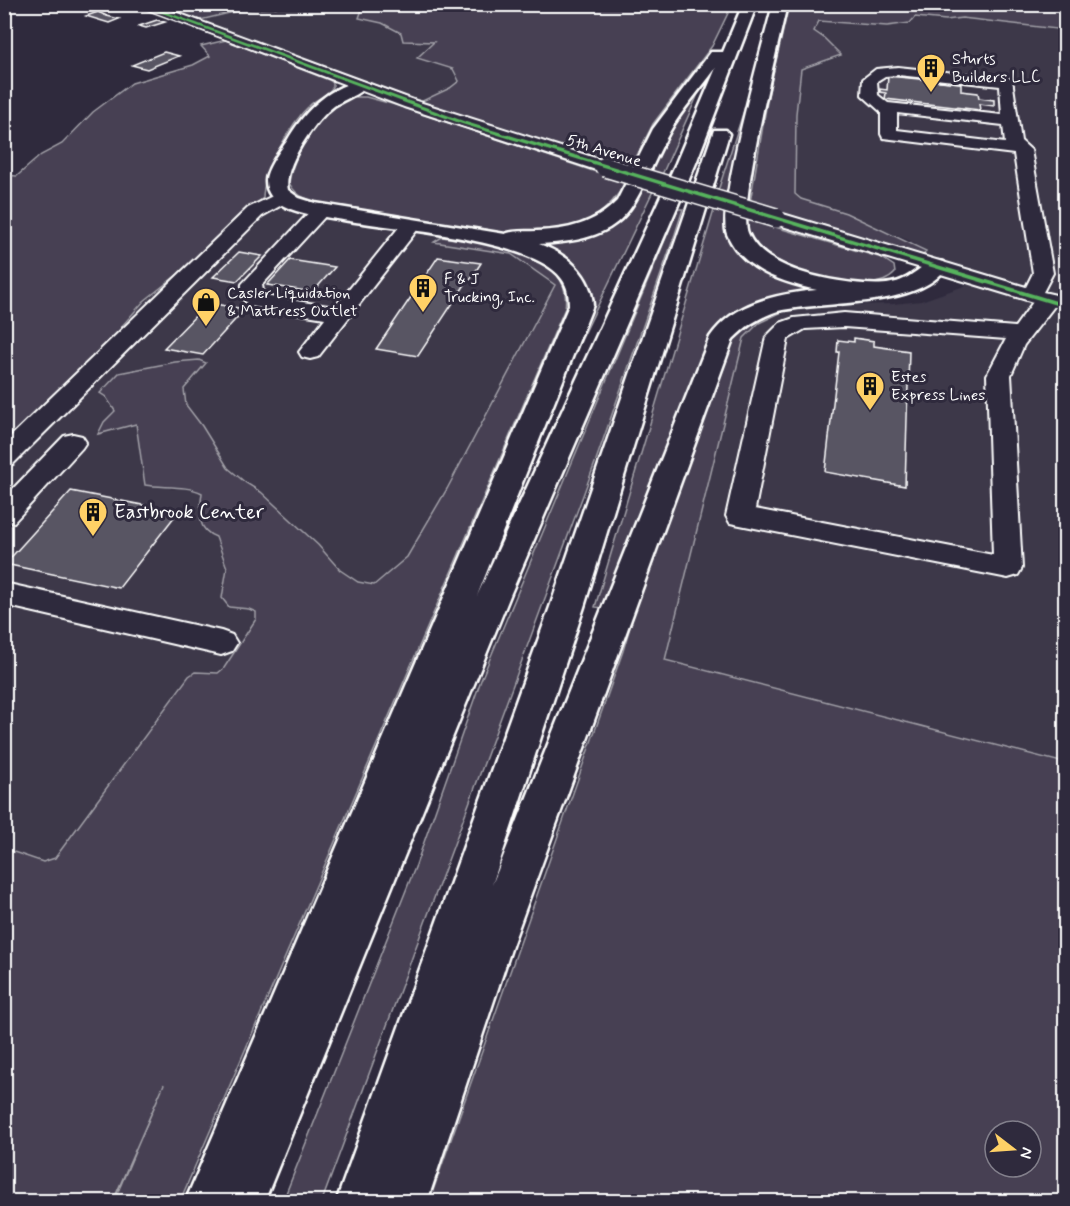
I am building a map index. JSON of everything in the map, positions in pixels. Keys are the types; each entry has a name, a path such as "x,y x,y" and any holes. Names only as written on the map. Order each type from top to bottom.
{"highway":[{"path":"485,237 528,238 567,234 601,223 617,213 629,198 662,130 718,53 741,4"},
{"path":"362,1202 567,607 686,162 750,4"},
{"path":"752,46 767,4"},
{"path":"780,4 748,144 736,216 736,231 754,255 784,272 828,286 873,292"},
{"path":"210,1202 579,312 581,297 577,283 557,262 531,249 485,237 322,210 301,205 283,197 276,187 276,180 308,120 326,101 358,86"},
{"path":"238,1202 500,583 660,263 726,119"},
{"path":"401,1202 490,943 722,337 739,319 770,305 898,290 913,286 936,267"}],"street":[{"name":"5th Avenue","path":"140,4 358,86 464,123 1047,300"},
{"path":"1022,150 887,133 886,114 868,92 870,79 881,72 898,71 1007,82 1013,142 1022,150 1042,273 1041,280 1047,300 1002,363 999,375 1008,568 740,516 777,337 788,328 802,323 844,320 1022,334"},
{"path":"886,114 1011,128"},
{"path":"4,458 255,212 283,197"},
{"path":"322,210 252,284 252,297 258,301 340,314"},
{"path":"310,352 411,225"},
{"path":"4,515 73,442"},
{"path":"4,594 221,643"}],"shaded area":[{"path":"157,4 300,5 242,10 196,21 154,6"},
{"path":"300,4 364,5 360,18 382,23 401,34 434,42 417,58 453,69 459,81 450,88 420,102 196,21 242,10"},
{"path":"364,4 732,5 712,46 653,124 631,167 550,144 420,102 450,88 459,81 453,69 417,58 434,42 403,41 401,33 382,23 359,18"},
{"path":"789,5 1065,5 1065,30 962,18 946,20 915,17 910,23 887,26 819,21 814,31 841,55 801,69 796,114 795,194 801,199 846,213 926,251 923,256 750,203 768,96"},
{"path":"915,17 951,20 962,18 1065,30 1065,299 923,256 926,251 908,240 866,224 846,213 801,199 795,194 796,114 801,69 839,57 837,49 814,31 819,20 887,26"},
{"path":"226,40 329,80 333,83 333,87 303,112 287,135 268,175 263,198 178,274 144,301 121,327 124,333 5,449 5,175 17,176 41,155 62,144 93,112 132,83 193,65 210,56 201,46"},
{"path":"696,93 698,94 661,177 650,173 670,132"},
{"path":"354,97 366,97 392,104 626,182 604,210 587,221 554,231 534,233 470,229 335,207 302,197 289,183 296,158 303,144 311,131 331,109 342,101"},
{"path":"746,104 749,105 730,198 717,194"},
{"path":"643,188 653,191 564,376 592,305 591,294 583,275 576,268 540,246 542,243 588,233 614,223 625,215"},
{"path":"263,198 303,214 442,237 435,242 511,254 556,285 447,489 407,557 374,585 358,582 340,570 318,545 261,492 228,468 186,405 184,389 205,362 175,362 119,373 100,393 106,397 115,411 104,422 99,433 136,424 171,489 190,487 202,493 199,522 216,537 227,568 222,598 229,607 257,612 256,619 224,668 218,673 195,672 189,676 55,858 43,862 5,849 5,449 124,333 121,328 143,302"},
{"path":"678,209 683,209 595,463 322,1201 283,1201 416,865 481,680"},
{"path":"714,210 725,213 731,241 828,290 764,301 749,306 735,313 711,335 602,608 595,607"},
{"path":"747,219 882,258 894,266 895,273 882,281 865,284 824,279 803,272 767,254 755,244 748,232"},
{"path":"442,237 501,247 541,261 555,273 564,288 565,308 180,1201 114,1201 164,1084 113,1201 5,1202 5,849 43,862 55,858 189,676 195,672 218,673 224,668 256,619 256,612 229,607 222,598 227,568 216,537 209,534 200,519 202,493 182,488 145,485 136,424 98,434 104,422 115,411 106,397 100,393 119,373 175,362 199,360 206,363 184,389 186,405 228,468 261,492 318,545 340,570 358,582 374,585 407,557 447,489 555,285 511,254 434,242"},
{"path":"970,284 1065,312 1065,763 665,660 744,338 759,323 782,312 805,306 921,301"},
{"path":"779,308 782,312 759,323 744,338 665,660 1065,763 1065,1201 429,1202 623,651 652,552 736,330"}],"building":[{"path":"98,12 119,19 109,23 86,16"},
{"path":"157,20 165,22 146,28 139,26"},
{"path":"164,52 179,56 147,69 132,65"},
{"name":"Sturts Builders LLC","path":"888,76 961,83 961,91 978,93 979,98 994,100 994,106 979,104 980,110 885,99 886,93 880,92 880,89 887,90"},
{"path":"239,252 262,256 237,281 213,277"},
{"name":"F & J Trucking, Inc.","path":"438,257 481,263 418,356 376,349"},
{"path":"290,260 335,267 313,292 267,285"},
{"name":"Casler Liquidation & Mattress Outlet","path":"208,303 245,309 203,355 164,348"},
{"name":"Estes Express Lines","path":"854,338 874,341 874,346 909,351 905,486 825,472 839,352 837,352 838,340 854,342"},
{"name":"Eastbrook Center","path":"71,491 178,512 119,588 5,564"}],"cycle path":[{"path":"140,4 464,123 1066,306"}],"place":[{"name":"Sturts Builders LLC","path":"931,94"},
{"name":"F & J Trucking, Inc.","path":"423,314"},
{"name":"Casler Liquidation & Mattress Outlet","path":"206,328"},
{"name":"Estes Express Lines","path":"870,412"},
{"name":"Eastbrook Center","path":"93,538"}]}
